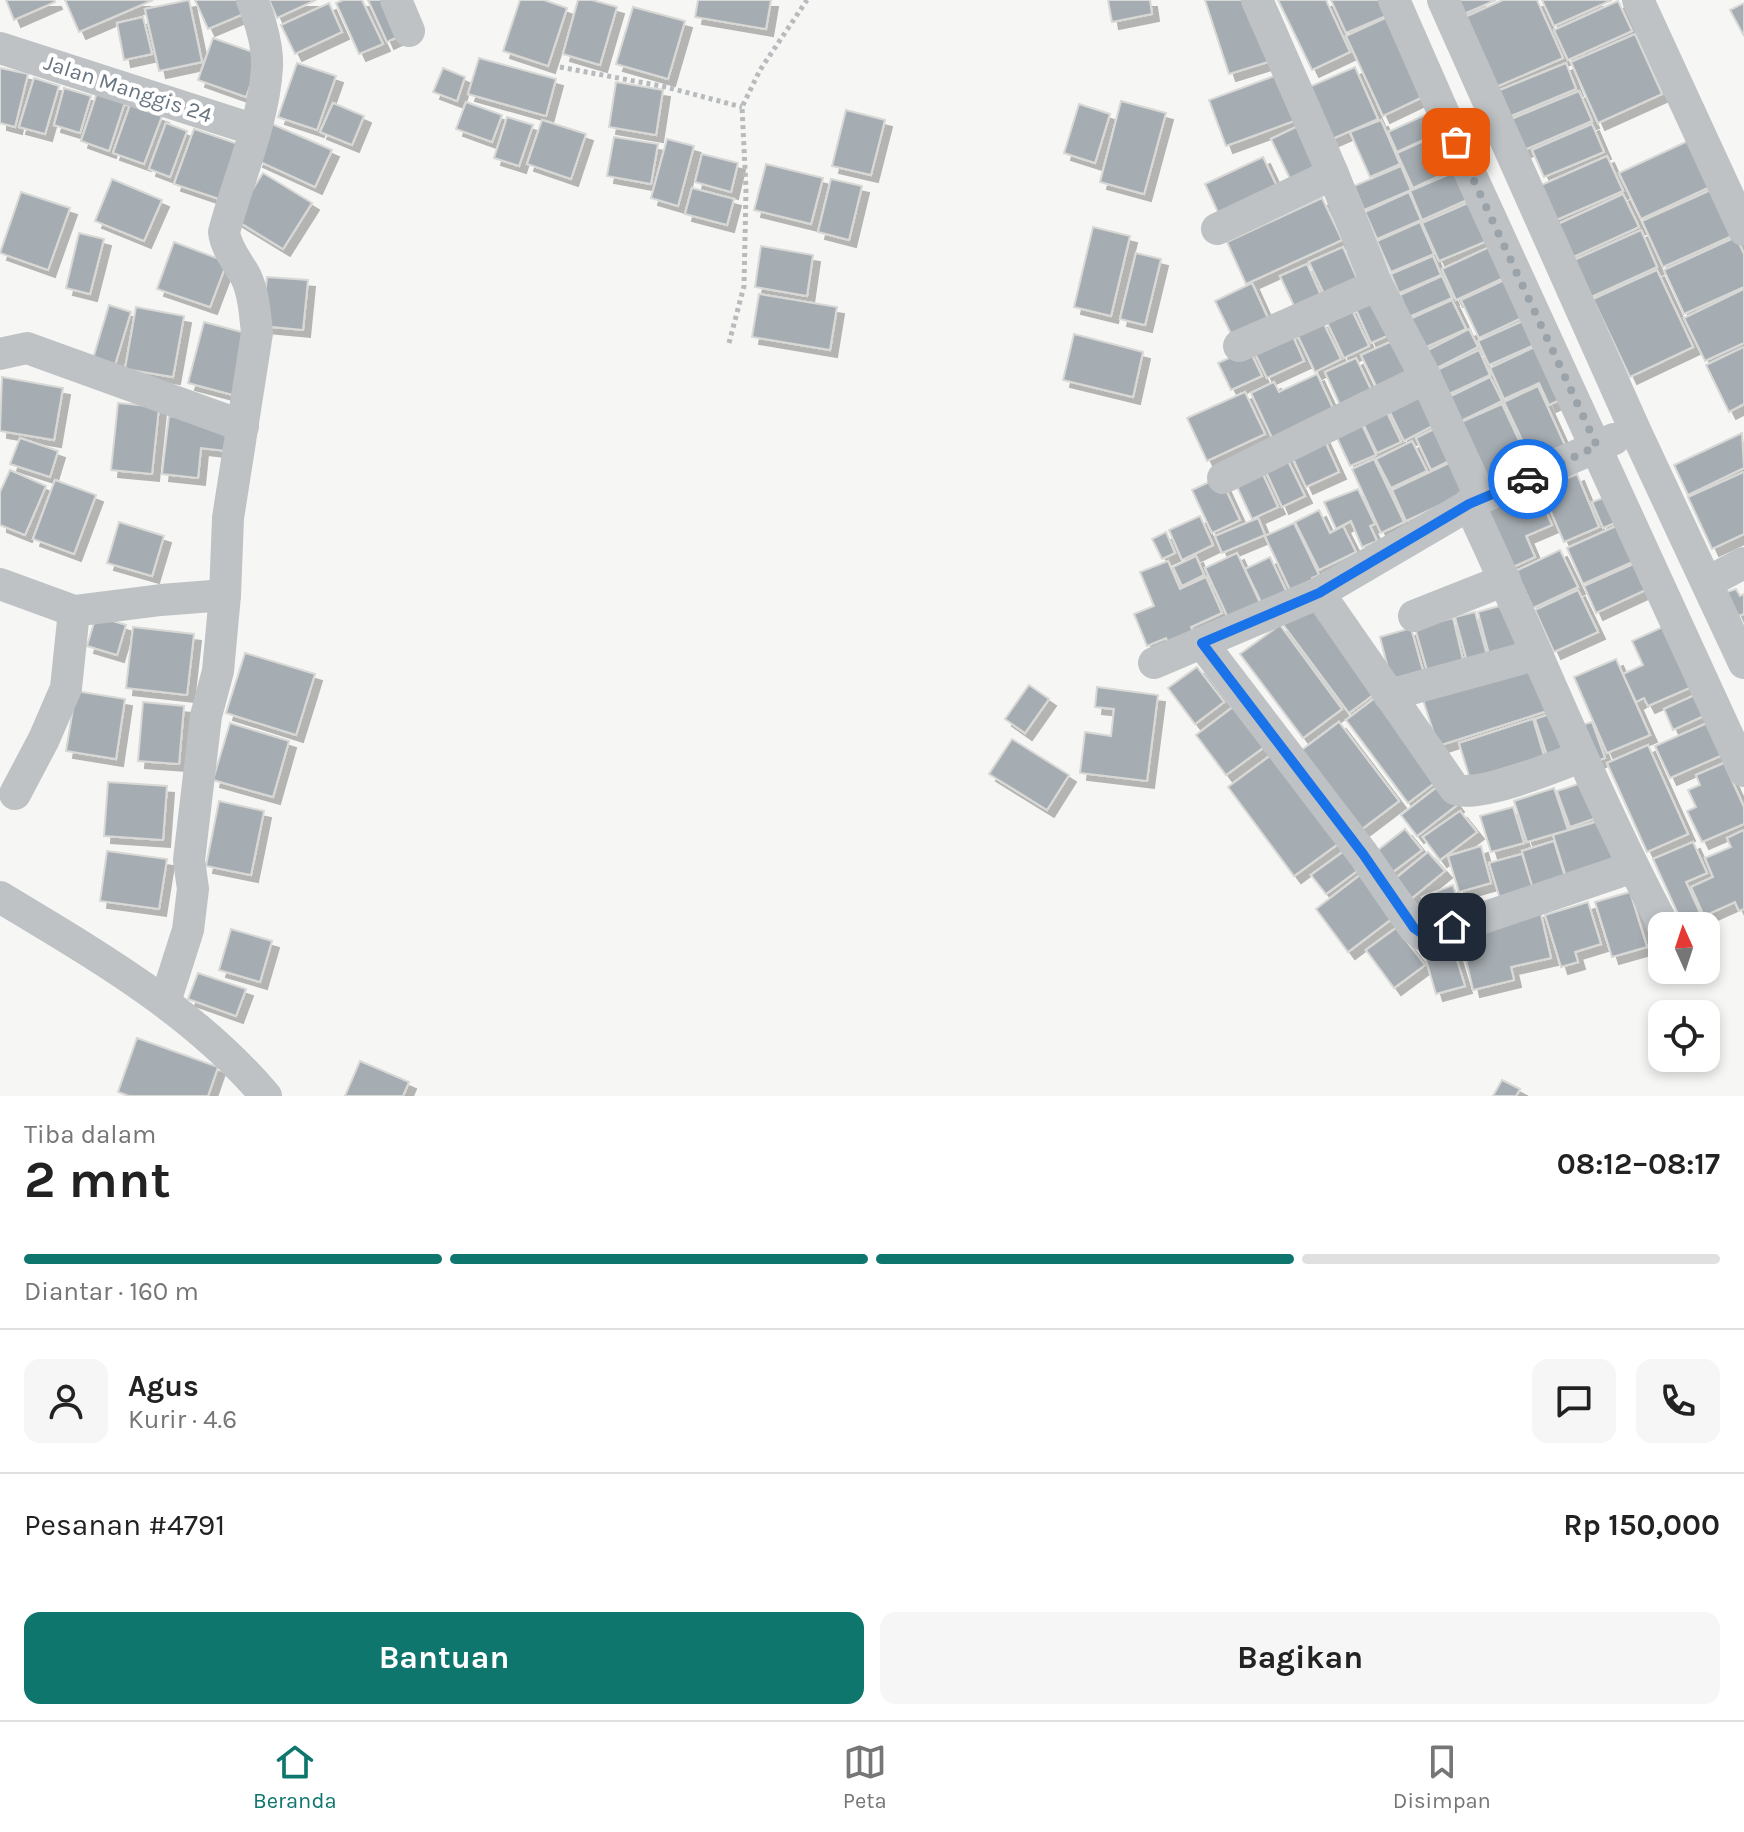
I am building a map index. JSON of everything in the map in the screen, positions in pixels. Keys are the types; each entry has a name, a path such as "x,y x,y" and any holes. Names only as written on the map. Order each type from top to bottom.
{"street":[{"path":"165,1002 188,930 193,889 189,860 206,716 218,671 228,518 257,333 248,280 226,244 224,232 255,130 267,66 261,22 252,0"},
{"path":"396,0 409,31"},
{"path":"1257,0 1333,174 1377,285 1426,378 1535,655 1580,757 1657,912"},
{"path":"1394,0 1744,771"},
{"path":"1443,0 1635,430 1744,663"},
{"path":"1638,0 1744,230"},
{"name":"Jalan Manggis 24","path":"0,48 255,130"},
{"path":"1217,229 1333,174"},
{"path":"1239,346 1377,285"},
{"path":"0,354 27,348 243,426"},
{"path":"1223,478 1426,378"},
{"path":"1154,663 1319,593 1475,501 1635,430"},
{"path":"1708,582 1744,563"},
{"path":"1414,616 1505,580"},
{"path":"0,584 74,611 225,595"},
{"path":"1319,593 1455,789 1464,793 1540,773 1580,757"},
{"path":"15,794 66,688 74,611"},
{"path":"1202,643 1363,854 1414,928 1427,937 1633,867"},
{"path":"1389,695 1535,655"},
{"path":"0,897 92,952 165,1002 237,1062 266,1096"}],"path":[{"path":"729,343 744,286 746,189 742,107 760,70 807,0"},
{"path":"560,67 666,87 742,107"}],"building":[{"path":"6,0 54,0 55,2 14,20"},
{"path":"65,0 153,0 79,32"},
{"path":"189,0 202,62 159,71 145,9"},
{"path":"195,0 240,0 246,13 208,29"},
{"path":"269,0 316,0 277,18"},
{"path":"362,0 383,44 359,54 336,3"},
{"path":"368,0 388,0 404,34 387,42"},
{"path":"520,0 544,0 567,8 548,66 503,51"},
{"path":"578,0 592,0 617,7 600,65 563,54"},
{"path":"698,0 771,0 766,29 695,17"},
{"path":"1108,0 1150,0 1152,14 1112,22"},
{"path":"1205,0 1252,0 1271,61 1229,74"},
{"path":"1278,0 1326,0 1350,52 1312,70"},
{"path":"1331,0 1388,0 1393,13 1346,33"},
{"path":"1458,0 1496,0 1464,14"},
{"path":"1503,0 1537,0 1563,58 1496,87 1465,17"},
{"path":"1542,0 1612,0 1554,26"},
{"path":"1618,1 1632,31 1568,60 1554,30"},
{"path":"329,3 342,32 295,54 281,25"},
{"path":"1744,3 1744,36 1730,10"},
{"path":"633,7 685,21 668,79 616,64"},
{"path":"1394,14 1431,93 1383,116 1346,36"},
{"path":"143,17 152,54 124,60 117,23"},
{"path":"1635,34 1662,94 1598,123 1571,62"},
{"path":"213,38 261,55 246,97 198,80"},
{"path":"479,58 556,79 546,116 468,94"},
{"path":"297,63 336,76 317,130 278,117"},
{"path":"1566,63 1576,89 1506,118 1495,92"},
{"path":"1355,67 1378,119 1332,139 1309,87"},
{"path":"0,68 28,74 15,127 0,123"},
{"path":"443,68 465,77 457,101 433,92"},
{"path":"1277,75 1294,121 1226,146 1209,100"},
{"path":"34,78 59,86 45,134 19,127"},
{"path":"616,82 663,90 656,135 609,127"},
{"path":"64,88 91,96 80,133 54,125"},
{"path":"1579,91 1592,121 1522,151 1509,120"},
{"path":"97,93 125,102 109,151 81,141"},
{"path":"1121,101 1166,113 1144,194 1100,182"},
{"path":"466,102 502,115 492,142 456,129"},
{"path":"333,103 364,116 352,145 320,132"},
{"path":"1079,104 1110,114 1095,163 1064,153"},
{"path":"130,105 162,116 144,164 113,153"},
{"path":"1438,109 1447,129 1397,152 1388,132"},
{"path":"846,110 885,120 871,175 832,166"},
{"path":"507,117 533,125 519,166 494,158"},
{"path":"542,120 586,134 571,179 527,164"},
{"path":"1381,120 1400,164 1370,177 1350,132"},
{"path":"166,123 187,131 170,177 149,169"},
{"path":"272,124 332,150 315,187 256,160"},
{"path":"1592,124 1604,152 1544,177 1532,150"},
{"path":"1298,126 1320,173 1293,185 1271,139"},
{"path":"194,129 238,144 219,199 174,184"},
{"path":"1448,130 1463,165 1413,188 1397,153"},
{"path":"614,137 658,144 651,184 607,176"},
{"path":"667,139 694,146 678,206 651,198"},
{"path":"1690,140 1712,186 1641,219 1619,173"},
{"path":"702,154 738,163 731,192 695,182"},
{"path":"1607,156 1623,191 1554,221 1539,186"},
{"path":"1263,157 1280,193 1222,221 1205,184"},
{"path":"766,164 823,178 811,224 754,210"},
{"path":"1401,166 1411,190 1364,210 1354,186"},
{"path":"1464,168 1476,196 1422,220 1410,191"},
{"path":"263,173 312,203 283,249 234,219"},
{"path":"112,179 162,200 144,241 95,221"},
{"path":"831,179 862,186 849,240 818,232"},
{"path":"692,188 734,199 727,225 685,214"},
{"path":"1713,189 1734,235 1663,267 1642,221"},
{"path":"21,192 70,208 48,270 0,253"},
{"path":"1409,192 1421,220 1377,239 1365,212"},
{"path":"1623,194 1639,227 1571,258 1556,225"},
{"path":"1322,198 1342,240 1246,284 1227,242"},
{"path":"1477,199 1494,238 1439,261 1422,223"},
{"path":"1420,222 1434,254 1391,272 1377,241"},
{"path":"1093,227 1130,236 1111,316 1074,307"},
{"path":"1641,230 1657,267 1589,298 1572,261"},
{"path":"79,233 104,239 90,294 66,288"},
{"path":"1736,237 1744,254 1744,287 1684,314 1664,270"},
{"path":"174,242 227,262 210,307 157,289"},
{"path":"1496,244 1510,275 1456,300 1442,269"},
{"path":"761,246 813,255 807,296 755,287"},
{"path":"1343,247 1359,283 1326,298 1309,262"},
{"path":"1136,253 1161,259 1145,325 1120,319"},
{"path":"1433,256 1441,275 1399,293 1391,274"},
{"path":"1307,264 1324,302 1295,308 1280,276"},
{"path":"1657,270 1693,347 1630,377 1593,299"},
{"path":"1442,276 1452,298 1409,317 1400,295"},
{"path":"267,277 308,280 303,330 262,326"},
{"path":"1511,277 1528,315 1479,338 1461,300"},
{"path":"1252,283 1271,325 1235,342 1215,301"},
{"path":"1744,289 1744,343 1705,361 1684,318"},
{"path":"1378,293 1396,332 1371,343 1354,305"},
{"path":"759,294 837,307 830,350 752,337"},
{"path":"1452,300 1466,329 1424,348 1410,319"},
{"path":"109,305 131,312 114,368 92,362"},
{"path":"1350,306 1369,346 1344,358 1325,318"},
{"path":"136,307 184,316 173,377 125,369"},
{"path":"1530,318 1541,342 1489,365 1478,341"},
{"path":"1322,320 1341,359 1315,372 1296,332"},
{"path":"204,322 249,334 233,395 188,383"},
{"path":"1469,329 1478,347 1435,369 1426,351"},
{"path":"1291,332 1304,361 1267,378 1253,349"},
{"path":"1074,334 1143,352 1133,397 1063,380"},
{"path":"1399,338 1418,381 1382,398 1361,355"},
{"path":"1541,344 1566,397 1549,405 1539,383 1504,399 1490,368"},
{"path":"1744,347 1744,404 1729,412 1706,365"},
{"path":"1249,349 1262,376 1231,390 1218,363"},
{"path":"1479,350 1490,375 1447,395 1435,371"},
{"path":"1356,358 1376,400 1344,414 1325,372"},
{"path":"1317,374 1337,417 1276,446 1251,393 1274,382 1279,392"},
{"path":"2,377 63,388 54,440 0,431"},
{"path":"1490,377 1502,401 1459,422 1447,398"},
{"path":"1538,386 1567,450 1534,465 1504,402"},
{"path":"1422,387 1440,422 1404,441 1386,404"},
{"path":"1245,392 1265,434 1207,461 1187,418"},
{"path":"118,403 159,407 152,474 111,470"},
{"path":"1502,404 1531,466 1489,486 1459,423"},
{"path":"1384,406 1401,442 1377,453 1360,417"},
{"path":"169,416 229,423 226,451 201,448 198,478 162,474"},
{"path":"1359,418 1376,455 1350,466 1333,429"},
{"path":"1440,426 1455,458 1431,470 1416,438"},
{"path":"1742,433 1744,468 1688,495 1674,465"},
{"path":"1323,437 1339,472 1306,487 1290,452"},
{"path":"20,438 58,451 50,477 10,464"},
{"path":"1412,441 1427,471 1391,488 1376,459"},
{"path":"1285,455 1305,496 1282,507 1263,465"},
{"path":"1374,459 1404,522 1381,533 1352,469"},
{"path":"1451,462 1466,493 1406,521 1392,490"},
{"path":"1259,466 1278,507 1252,519 1233,478"},
{"path":"10,470 46,486 25,535 0,525 0,492"},
{"path":"1744,472 1744,534 1712,549 1688,497"},
{"path":"1577,474 1599,527 1564,542 1541,489"},
{"path":"1220,477 1240,520 1212,533 1192,490"},
{"path":"55,480 96,495 74,554 33,539"},
{"path":"1358,489 1375,524 1370,526 1377,541 1362,547 1351,521 1336,529 1324,502"},
{"path":"1536,489 1552,525 1526,536 1535,557 1513,567 1487,510"},
{"path":"1611,495 1622,520 1603,528 1592,502"},
{"path":"1319,510 1330,533 1343,526 1356,552 1319,570 1295,522"},
{"path":"1200,516 1213,545 1182,560 1169,530"},
{"path":"1258,518 1265,535 1222,553 1215,536"},
{"path":"119,522 164,536 152,576 107,563"},
{"path":"1294,523 1319,575 1312,578 1315,583 1292,594 1265,536"},
{"path":"1623,523 1639,559 1583,584 1567,548"},
{"path":"1166,532 1175,553 1162,559 1152,539"},
{"path":"1560,550 1578,587 1533,608 1516,571"},
{"path":"1237,553 1261,605 1229,620 1205,568"},
{"path":"1196,556 1204,575 1182,586 1173,567"},
{"path":"1270,557 1288,595 1263,606 1245,569"},
{"path":"1168,561 1180,589 1206,577 1222,613 1191,627 1195,635 1169,646 1166,638 1147,646 1134,614 1154,606 1140,572"},
{"path":"1640,561 1652,587 1596,613 1584,586"},
{"path":"1736,589 1740,596 1744,594 1744,614 1738,616 1727,592"},
{"path":"1578,590 1598,632 1554,652 1535,610"},
{"path":"1314,600 1381,689 1349,713 1282,623"},
{"path":"1510,603 1521,646 1489,654 1478,612"},
{"path":"1475,612 1487,655 1467,661 1455,617"},
{"path":"96,616 126,625 117,655 87,646"},
{"path":"1453,618 1463,660 1427,670 1415,628"},
{"path":"1280,625 1342,709 1303,738 1240,654"},
{"path":"1667,625 1701,683 1648,706 1644,698 1636,702 1623,674 1643,665 1632,641"},
{"path":"133,627 194,634 187,695 126,688"},
{"path":"1411,628 1423,671 1391,680 1380,637"},
{"path":"245,653 315,674 296,735 226,713"},
{"path":"1616,659 1650,735 1607,753 1574,677"},
{"path":"1534,660 1550,710 1438,746 1422,697"},
{"path":"1197,667 1224,702 1195,724 1168,688"},
{"path":"1029,685 1049,699 1025,733 1005,719"},
{"path":"1097,687 1158,695 1147,781 1080,773 1085,732 1111,736 1114,709 1095,707"},
{"path":"76,691 125,699 116,759 66,751"},
{"path":"1697,694 1706,715 1673,730 1664,709"},
{"path":"1379,695 1441,778 1408,803 1346,720"},
{"path":"143,702 184,706 179,764 138,761"},
{"path":"1237,704 1267,745 1226,775 1196,735"},
{"path":"1559,711 1570,747 1547,755 1535,719"},
{"path":"1533,719 1544,756 1470,779 1459,743"},
{"path":"1712,721 1727,753 1670,778 1655,746"},
{"path":"1339,722 1399,801 1358,832 1299,752"},
{"path":"1592,722 1605,758 1585,765 1572,728"},
{"path":"230,723 289,741 273,797 213,780"},
{"path":"1012,739 1069,775 1047,810 989,774"},
{"path":"1648,745 1688,834 1647,852 1607,763"},
{"path":"1275,752 1342,841 1294,876 1228,787"},
{"path":"1724,763 1744,807 1744,824 1702,842 1687,811 1696,807 1688,790 1700,785 1696,775"},
{"path":"1587,781 1599,817 1570,827 1557,791"},
{"path":"108,782 167,786 163,840 104,836"},
{"path":"1441,784 1457,805 1417,836 1401,815"},
{"path":"1554,788 1568,830 1527,842 1514,801"},
{"path":"219,801 264,811 251,875 206,866"},
{"path":"1513,807 1524,843 1491,852 1480,816"},
{"path":"1460,811 1477,832 1440,860 1423,837"},
{"path":"1605,819 1619,863 1568,883 1553,835"},
{"path":"1405,829 1422,850 1385,878 1369,857"},
{"path":"1744,830 1744,909 1739,911 1735,902 1713,912 1702,912 1691,887 1713,877 1705,858 1731,847 1727,838"},
{"path":"1554,841 1565,877 1532,887 1522,851"},
{"path":"1693,842 1707,873 1686,882 1700,912 1677,912 1653,859"},
{"path":"1481,846 1491,883 1459,892 1448,856"},
{"path":"1347,849 1361,868 1326,894 1311,875"},
{"path":"107,851 167,859 159,909 100,901"},
{"path":"1428,852 1445,871 1412,898 1396,878"},
{"path":"1522,854 1533,889 1500,899 1489,863"},
{"path":"1364,872 1398,914 1348,952 1316,909"},
{"path":"1453,885 1463,918 1430,927 1422,897"},
{"path":"1630,892 1647,947 1612,957 1595,902"},
{"path":"1588,902 1601,944 1575,952 1578,962 1561,967 1545,915"},
{"path":"1540,910 1551,958 1511,967 1514,980 1473,990 1459,928"},
{"path":"1396,928 1425,965 1394,988 1366,950"},
{"path":"231,929 272,941 260,982 219,970"},
{"path":"1450,938 1465,986 1436,994 1422,946"},
{"path":"198,973 246,989 236,1016 188,999"},
{"path":"137,1038 218,1067 208,1096 129,1096 118,1092"},
{"path":"360,1061 409,1082 403,1096 345,1096"},
{"path":"1502,1080 1520,1089 1516,1096 1493,1096"}],"way so far":[{"path":"1456,142 1597,446 1528,479"}],"route":[{"path":"1452,927 1427,937 1414,928 1363,854 1202,643 1319,593 1469,504 1528,479"}]}
